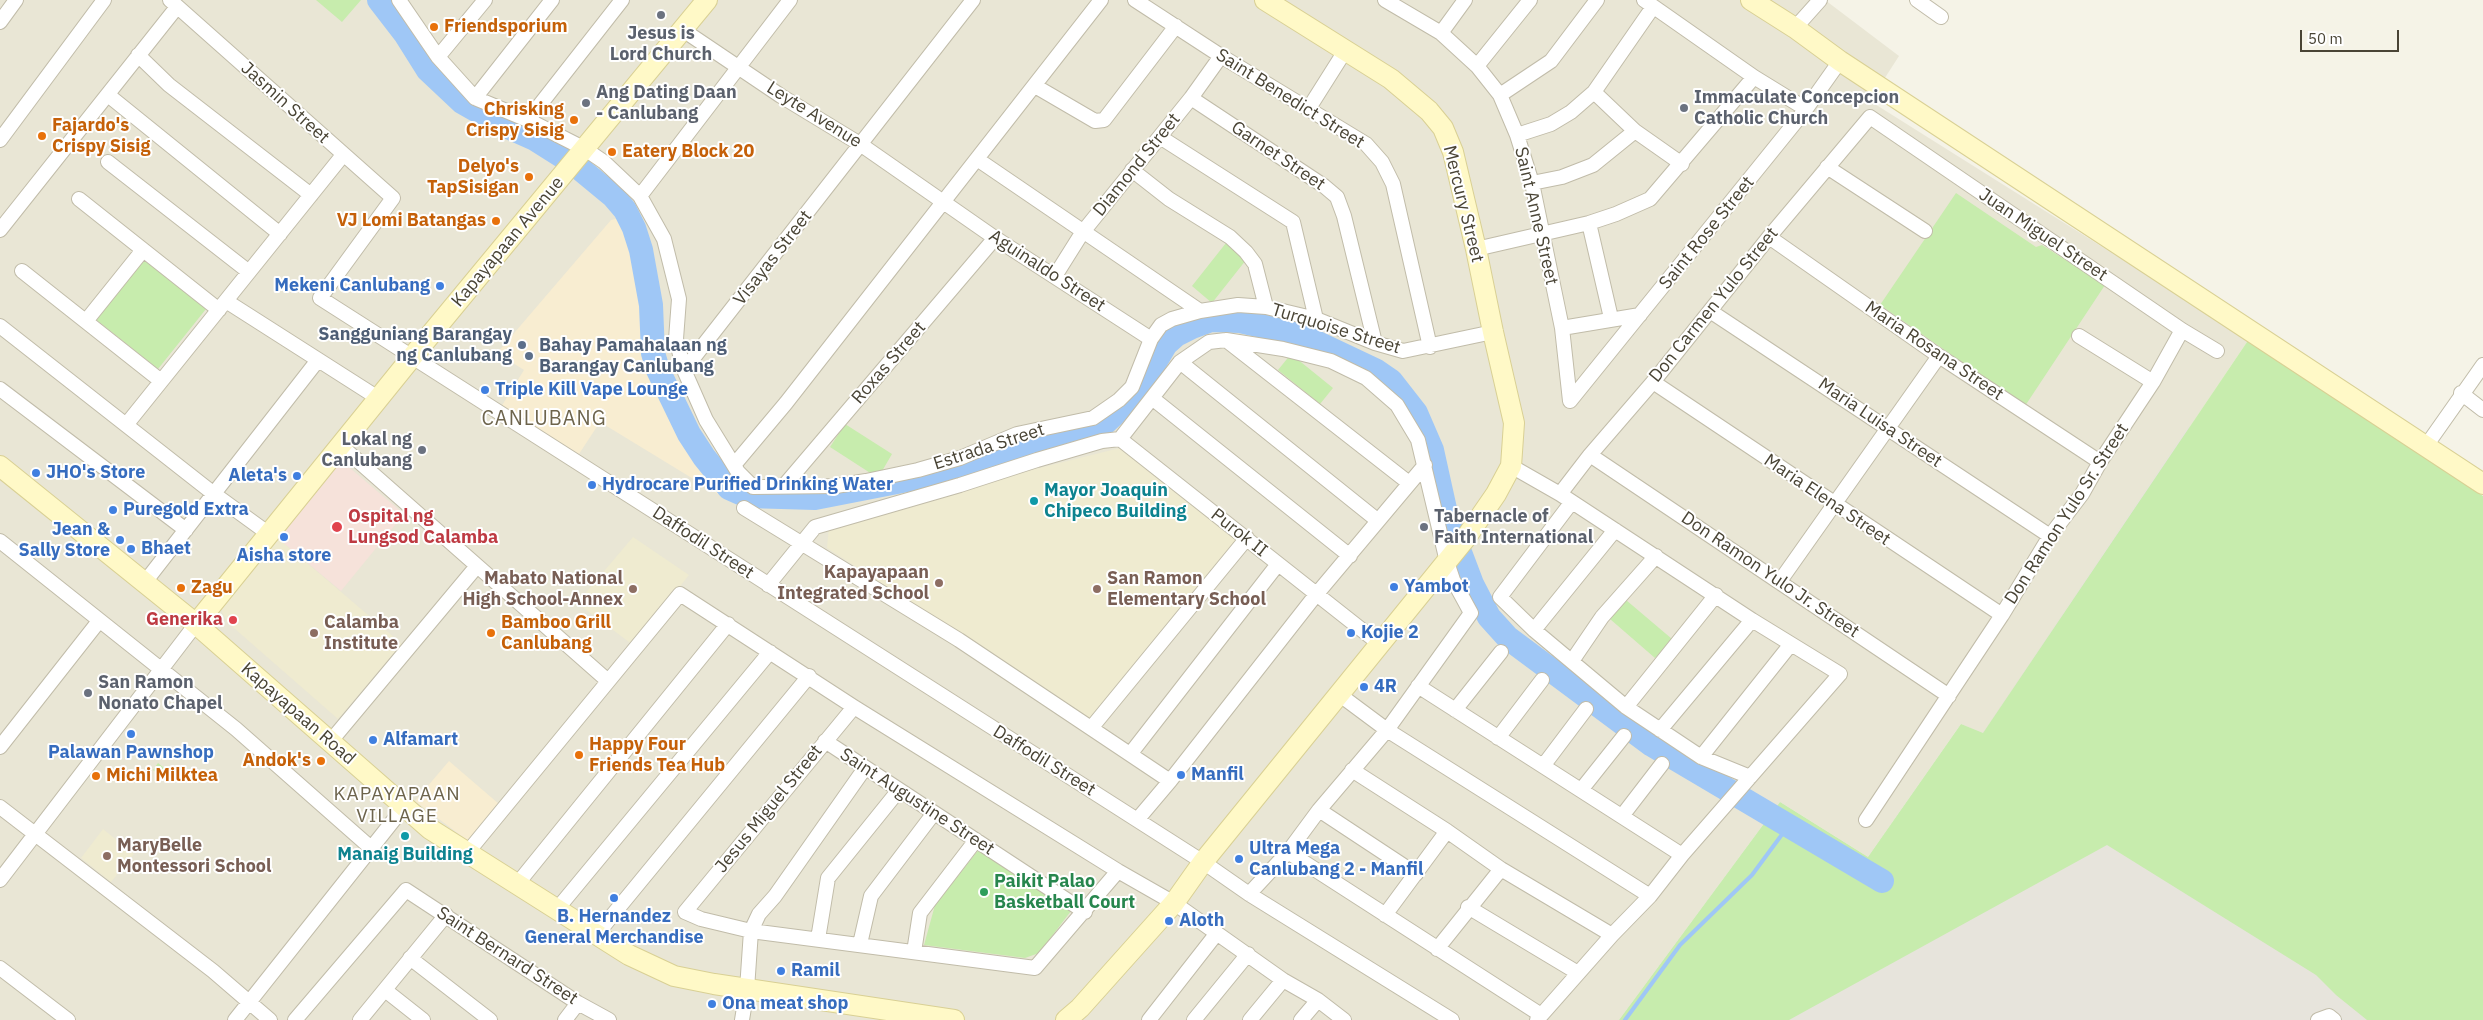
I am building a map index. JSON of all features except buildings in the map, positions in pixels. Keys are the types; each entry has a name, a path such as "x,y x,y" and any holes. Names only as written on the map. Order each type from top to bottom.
{"street":[{"path":"0,22 16,0"},
{"path":"0,140 104,0"},
{"path":"399,0 438,57 475,98 552,0"},
{"path":"438,57 485,0"},
{"path":"528,120 622,0"},
{"name":"Kapayapaan Avenue","path":"196,624 378,398 578,159 707,0"},
{"path":"640,196 790,0"},
{"name":"Visayas Street","path":"684,370 973,0"},
{"path":"734,465 786,403 1101,0"},
{"name":"Saint Benedict Street","path":"1135,0 1221,56 1366,144 1382,162 1393,184 1430,347"},
{"name":"Mercury Street","path":"1265,0 1391,79 1429,111 1443,128 1453,152 1514,422 1511,466"},
{"path":"1441,33 1465,0"},
{"path":"1478,66 1530,0"},
{"path":"1500,95 1551,61 1597,0"},
{"path":"1751,0 1795,28 1840,61 2483,484"},
{"path":"1795,28 1820,0"},
{"path":"1917,0 1941,17"},
{"name":"Saint Anne Street","path":"1392,2 1441,33 1478,66 1500,95 1517,135 1532,183 1562,328 1570,401"},
{"path":"1517,135 1551,124 1571,112 1594,92 1648,3 1754,77 1806,109"},
{"path":"0,230 108,95 173,4"},
{"name":"Jasmin Street","path":"173,4 393,198 320,298"},
{"path":"1035,86 1095,121 1104,120 1176,26"},
{"name":"Leyte Avenue","path":"683,30 739,66 788,101 860,144 945,201"},
{"path":"1309,108 1345,51"},
{"path":"138,55 169,85 310,195"},
{"name":"Diamond Street","path":"1055,276 1082,233 1192,98 1221,56"},
{"name":"Saint Rose Street","path":"1570,401 1806,109 1840,61"},
{"path":"1476,249 1542,236 1589,223 1616,214 1650,199 1682,164 1754,77"},
{"path":"1594,92 1635,131 1682,164"},
{"path":"108,95 280,234"},
{"name":"Estrada Street","path":"475,98 528,120 578,159 604,162 640,196 664,239 679,299 676,339 684,370 706,420 742,478 753,487 836,486 918,470 960,458 1017,434 1093,418 1120,400 1132,388 1151,339"},
{"name":"Garnet Street","path":"1192,98 1324,186 1337,197 1344,216 1375,343"},
{"name":"Don Carmen Yulo Street","path":"1534,630 1500,597 1566,498 1590,455 1827,167 1870,118"},
{"name":"Juan Miguel Street","path":"1870,118 2182,330 2217,351"},
{"path":"1532,183 1562,177 1593,165 1635,131"},
{"path":"1160,137 1293,222 1316,319"},
{"path":"126,425 343,155"},
{"path":"977,159 1082,233 1200,311"},
{"path":"108,162 249,272"},
{"path":"1827,167 1924,231"},
{"path":"1132,170 1170,199 1230,237 1246,252 1255,264 1266,308"},
{"path":"79,199 143,250 222,305 318,360 378,398"},
{"name":"Aguinaldo Street","path":"945,201 994,238 1151,339"},
{"path":"1589,223 1611,318"},
{"name":"Roxas Street","path":"783,487 994,238"},
{"name":"Maria Rosana Street","path":"1769,238 1939,356 2100,462"},
{"path":"86,321 143,250"},
{"path":"22,270 161,381"},
{"name":"Daffodil Street","path":"320,298 1444,1018"},
{"name":"Turquoise Street","path":"1151,339 1161,325 1172,319 1200,311 1238,305 1266,308 1316,319 1375,343 1403,351 1430,347 1493,332"},
{"name":"Maria Luisa Street","path":"1710,311 2050,536"},
{"path":"1562,328 1611,318 1640,315"},
{"path":"0,326 214,494 269,534"},
{"name":"Don Ramon Yulo Sr. Street","path":"1866,820 2002,615 2050,536 2082,494 2100,462 2153,382 2182,330"},
{"path":"2079,336 2153,382"},
{"path":"1226,340 1408,483"},
{"path":"768,585 815,527 1102,441 1120,439 1180,362 1209,342 1226,340 1302,354 1330,362 1366,378 1388,395 1406,417 1418,440 1456,551 1453,580 1471,613 1387,730 1319,810 1288,852 1249,894"},
{"path":"1780,581 1835,506 1939,356"},
{"path":"146,582 318,360"},
{"path":"1180,362 1377,520"},
{"path":"2426,446 2461,393 2483,365"},
{"name":"Maria Elena Street","path":"1652,382 1835,506 2002,615"},
{"path":"0,389 186,530"},
{"path":"2461,393 2483,410"},
{"path":"1152,398 1350,556"},
{"name":"Purok II","path":"1120,439 1247,538 1315,596 1381,645"},
{"path":"340,445 608,682"},
{"name":"Don Ramon Yulo Jr. Street","path":"1590,455 1949,696"},
{"path":"1137,820 1170,781 1315,596 1425,465"},
{"name":"Kapayapaan Road","path":"0,466 196,624 430,829 558,908 629,955 674,976 747,989 954,1020"},
{"path":"1066,1020 1080,1008 1174,902 1203,862 1381,645 1456,551 1496,494 1511,466 1566,498 1716,594 1752,620 1840,674 1682,855 1650,896 1612,935 1539,1017 1437,948 1288,852"},
{"path":"744,508 800,545 959,640 1092,727 1170,781"},
{"path":"1615,530 1534,630 1626,707 1700,757 1748,780"},
{"path":"1092,727 1247,538"},
{"path":"0,541 159,670 236,729 371,848"},
{"path":"1572,661 1602,617 1656,556"},
{"path":"1130,753 1278,564"},
{"path":"330,742 477,566"},
{"path":"467,853 680,594 854,707 1118,871 1174,902 1283,980 1318,1000 1344,1020"},
{"path":"1626,707 1716,594"},
{"path":"0,747 99,620"},
{"path":"1660,730 1752,620"},
{"path":"0,880 196,624"},
{"path":"518,883 728,624"},
{"path":"1700,757 1791,644"},
{"path":"558,908 770,652"},
{"path":"1455,710 1501,652"},
{"path":"597,934 808,676"},
{"path":"1498,738 1542,680"},
{"path":"1418,686 1682,855"},
{"path":"1340,696 1387,730 1650,896"},
{"name":"Jesus Miguel Street","path":"751,931 701,920 685,912 854,707"},
{"path":"1542,766 1586,709"},
{"path":"1581,790 1624,736"},
{"name":"Saint Augustine Street","path":"825,741 1085,912"},
{"path":"1622,816 1662,764"},
{"path":"742,1020 747,989 751,931 759,914 775,896 865,768"},
{"path":"1352,770 1447,831 1501,869 1612,935"},
{"path":"818,939 828,878 899,790"},
{"path":"0,807 213,971 270,1020"},
{"path":"235,1020 404,807"},
{"path":"1319,810 1416,874"},
{"path":"860,944 871,896 934,813"},
{"path":"1385,914 1447,831"},
{"path":"914,952 920,913 976,840"},
{"path":"1437,948 1501,869"},
{"path":"751,931 1035,968 1085,912 1118,871"},
{"name":"Saint Bernard Street","path":"295,1020 406,890 578,1003 609,1020"},
{"path":"1468,908 1578,973"},
{"path":"360,1020 446,915"},
{"path":"1149,1020 1217,933"},
{"path":"1194,1020 1248,954"},
{"path":"410,958 490,1020"},
{"path":"0,968 68,1020"},
{"path":"1250,1020 1283,980"},
{"path":"384,990 423,1020"},
{"path":"1301,1020 1318,1000"},
{"path":"565,1020 578,1003"},
{"path":"2318,1020 2329,1016 2334,1020"}],"shaded area":[{"path":"0,0 1825,0 1899,56 1870,101 2249,339 1983,734 1961,724 1868,857 1780,802 1619,1020 0,1020"},
{"path":"624,217 636,251 647,307 650,366 670,408 699,459 723,487 718,494 600,422 579,454 501,407 524,370 497,353 611,220"},
{"path":"2189,426 2483,1020 1619,1020 1780,802 1868,857 1961,724 1983,733"},
{"name":"San Ramon Elementary School","path":"1120,448 1239,541 1094,722 827,548 829,525 987,481"},
{"name":"Ospital ng Lungsod Calamba","path":"337,457 404,514 341,591 274,535"},
{"name":"Mabato National High School-Annex","path":"633,537 689,575 633,645 577,603"},
{"name":"Calamba Institute","path":"278,538 402,644 338,719 227,622 222,612 222,607"},
{"path":"449,761 499,804 468,841 415,801"},
{"name":"MaryBelle Montessori School","path":"103,829 134,854 111,882 81,858"}],"green space":[{"path":"316,0 361,0 342,22"},
{"path":"583,165 627,204 644,236 658,301 657,338 663,363 692,425 730,482 723,487 699,459 682,432 654,376 648,356 647,307 631,234 624,217 612,200 577,173"},
{"path":"1956,193 2036,247 2042,245 2105,285 2025,406 1880,305"},
{"path":"1226,243 1246,260 1212,303 1192,286"},
{"path":"142,258 206,309 158,369 94,318"},
{"path":"2249,339 2483,496 2483,1020 2367,1020 2336,995 2316,975 2107,845 1789,1020 1619,1020 1780,802 1868,857 1961,724 1983,733"},
{"path":"1291,354 1333,388 1320,404 1278,370"},
{"path":"845,424 892,454 878,478 830,447"},
{"path":"1626,600 1672,639 1655,658 1610,619"},
{"path":"158,763 173,775 167,781 153,770"},
{"path":"980,848 1071,911 1039,953 1025,958 924,945 935,905"}],"waterway":[{"path":"379,0 406,35 428,70 462,102 499,123 535,139 573,163 613,196 625,210 634,228 641,250 651,305 653,353 658,370 689,434 704,457 729,488 747,496 815,498 938,474 973,464 1017,447 1083,433 1106,422 1137,393 1166,344 1176,335 1192,327 1211,320 1240,321 1301,335 1375,370 1391,381 1416,413 1432,450 1447,518 1472,584 1489,617 1508,638 1652,745 1882,881"},
{"path":"1625,1020 1680,945 1752,875 1789,825"}],"place":[{"name":"Jesus is Lord Church","path":"661,15"},
{"name":"Friendsporium","path":"434,27"},
{"name":"Ang Dating Daan - Canlubang","path":"586,103"},
{"name":"Immaculate Concepcion Catholic Church","path":"1684,108"},
{"name":"Chrisking Crispy Sisig","path":"574,120"},
{"name":"Fajardo's Crispy Sisig","path":"42,136"},
{"name":"Eatery Block 20","path":"612,152"},
{"name":"Delyo's TapSisigan","path":"529,177"},
{"name":"VJ Lomi Batangas","path":"496,221"},
{"name":"Mekeni Canlubang","path":"440,286"},
{"name":"Sangguniang Barangay ng Canlubang","path":"522,345"},
{"name":"Bahay Pamahalaan ng Barangay Canlubang","path":"529,356"},
{"name":"Triple Kill Vape Lounge","path":"485,390"},
{"name":"Lokal ng Canlubang","path":"422,450"},
{"name":"JHO's Store","path":"36,473"},
{"name":"Aleta's","path":"297,476"},
{"name":"Hydrocare Purified Drinking Water","path":"592,485"},
{"name":"Mayor Joaquin Chipeco Building","path":"1034,501"},
{"name":"Puregold Extra","path":"113,510"},
{"name":"Ospital ng Lungsod Calamba","path":"337,527"},
{"name":"Tabernacle of Faith International","path":"1424,527"},
{"name":"Aisha store","path":"284,537"},
{"name":"Jean & Sally Store","path":"120,540"},
{"name":"Bhaet","path":"131,549"},
{"name":"Kapayapaan Integrated School","path":"939,583"},
{"name":"Yambot","path":"1394,587"},
{"name":"Zagu","path":"181,588"},
{"name":"Mabato National High School-Annex","path":"633,589"},
{"name":"San Ramon Elementary School","path":"1097,589"},
{"name":"Generika","path":"233,620"},
{"name":"Calamba Institute","path":"314,633"},
{"name":"Bamboo Grill Canlubang","path":"491,633"},
{"name":"Kojie 2","path":"1351,633"},
{"name":"4R","path":"1364,687"},
{"name":"San Ramon Nonato Chapel","path":"88,693"},
{"name":"Palawan Pawnshop","path":"131,734"},
{"name":"Alfamart","path":"373,740"},
{"name":"Happy Four Friends Tea Hub","path":"579,755"},
{"name":"Andok's","path":"321,761"},
{"name":"Manfil","path":"1181,775"},
{"name":"Michi Milktea","path":"96,776"},
{"name":"Manaig Building","path":"405,836"},
{"name":"MaryBelle Montessori School","path":"107,856"},
{"name":"Ultra Mega Canlubang 2 - Manfil","path":"1239,859"},
{"name":"Paikit Palao Basketball Court","path":"984,892"},
{"name":"B. Hernandez General Merchandise","path":"614,898"},
{"name":"Aloth","path":"1169,921"},
{"name":"Ramil","path":"781,971"},
{"name":"Ona meat shop","path":"712,1004"}],"district":[{"name":"CANLUBANG","path":"544,419"},
{"name":"KAPAYAPAAN VILLAGE","path":"397,806"}]}
